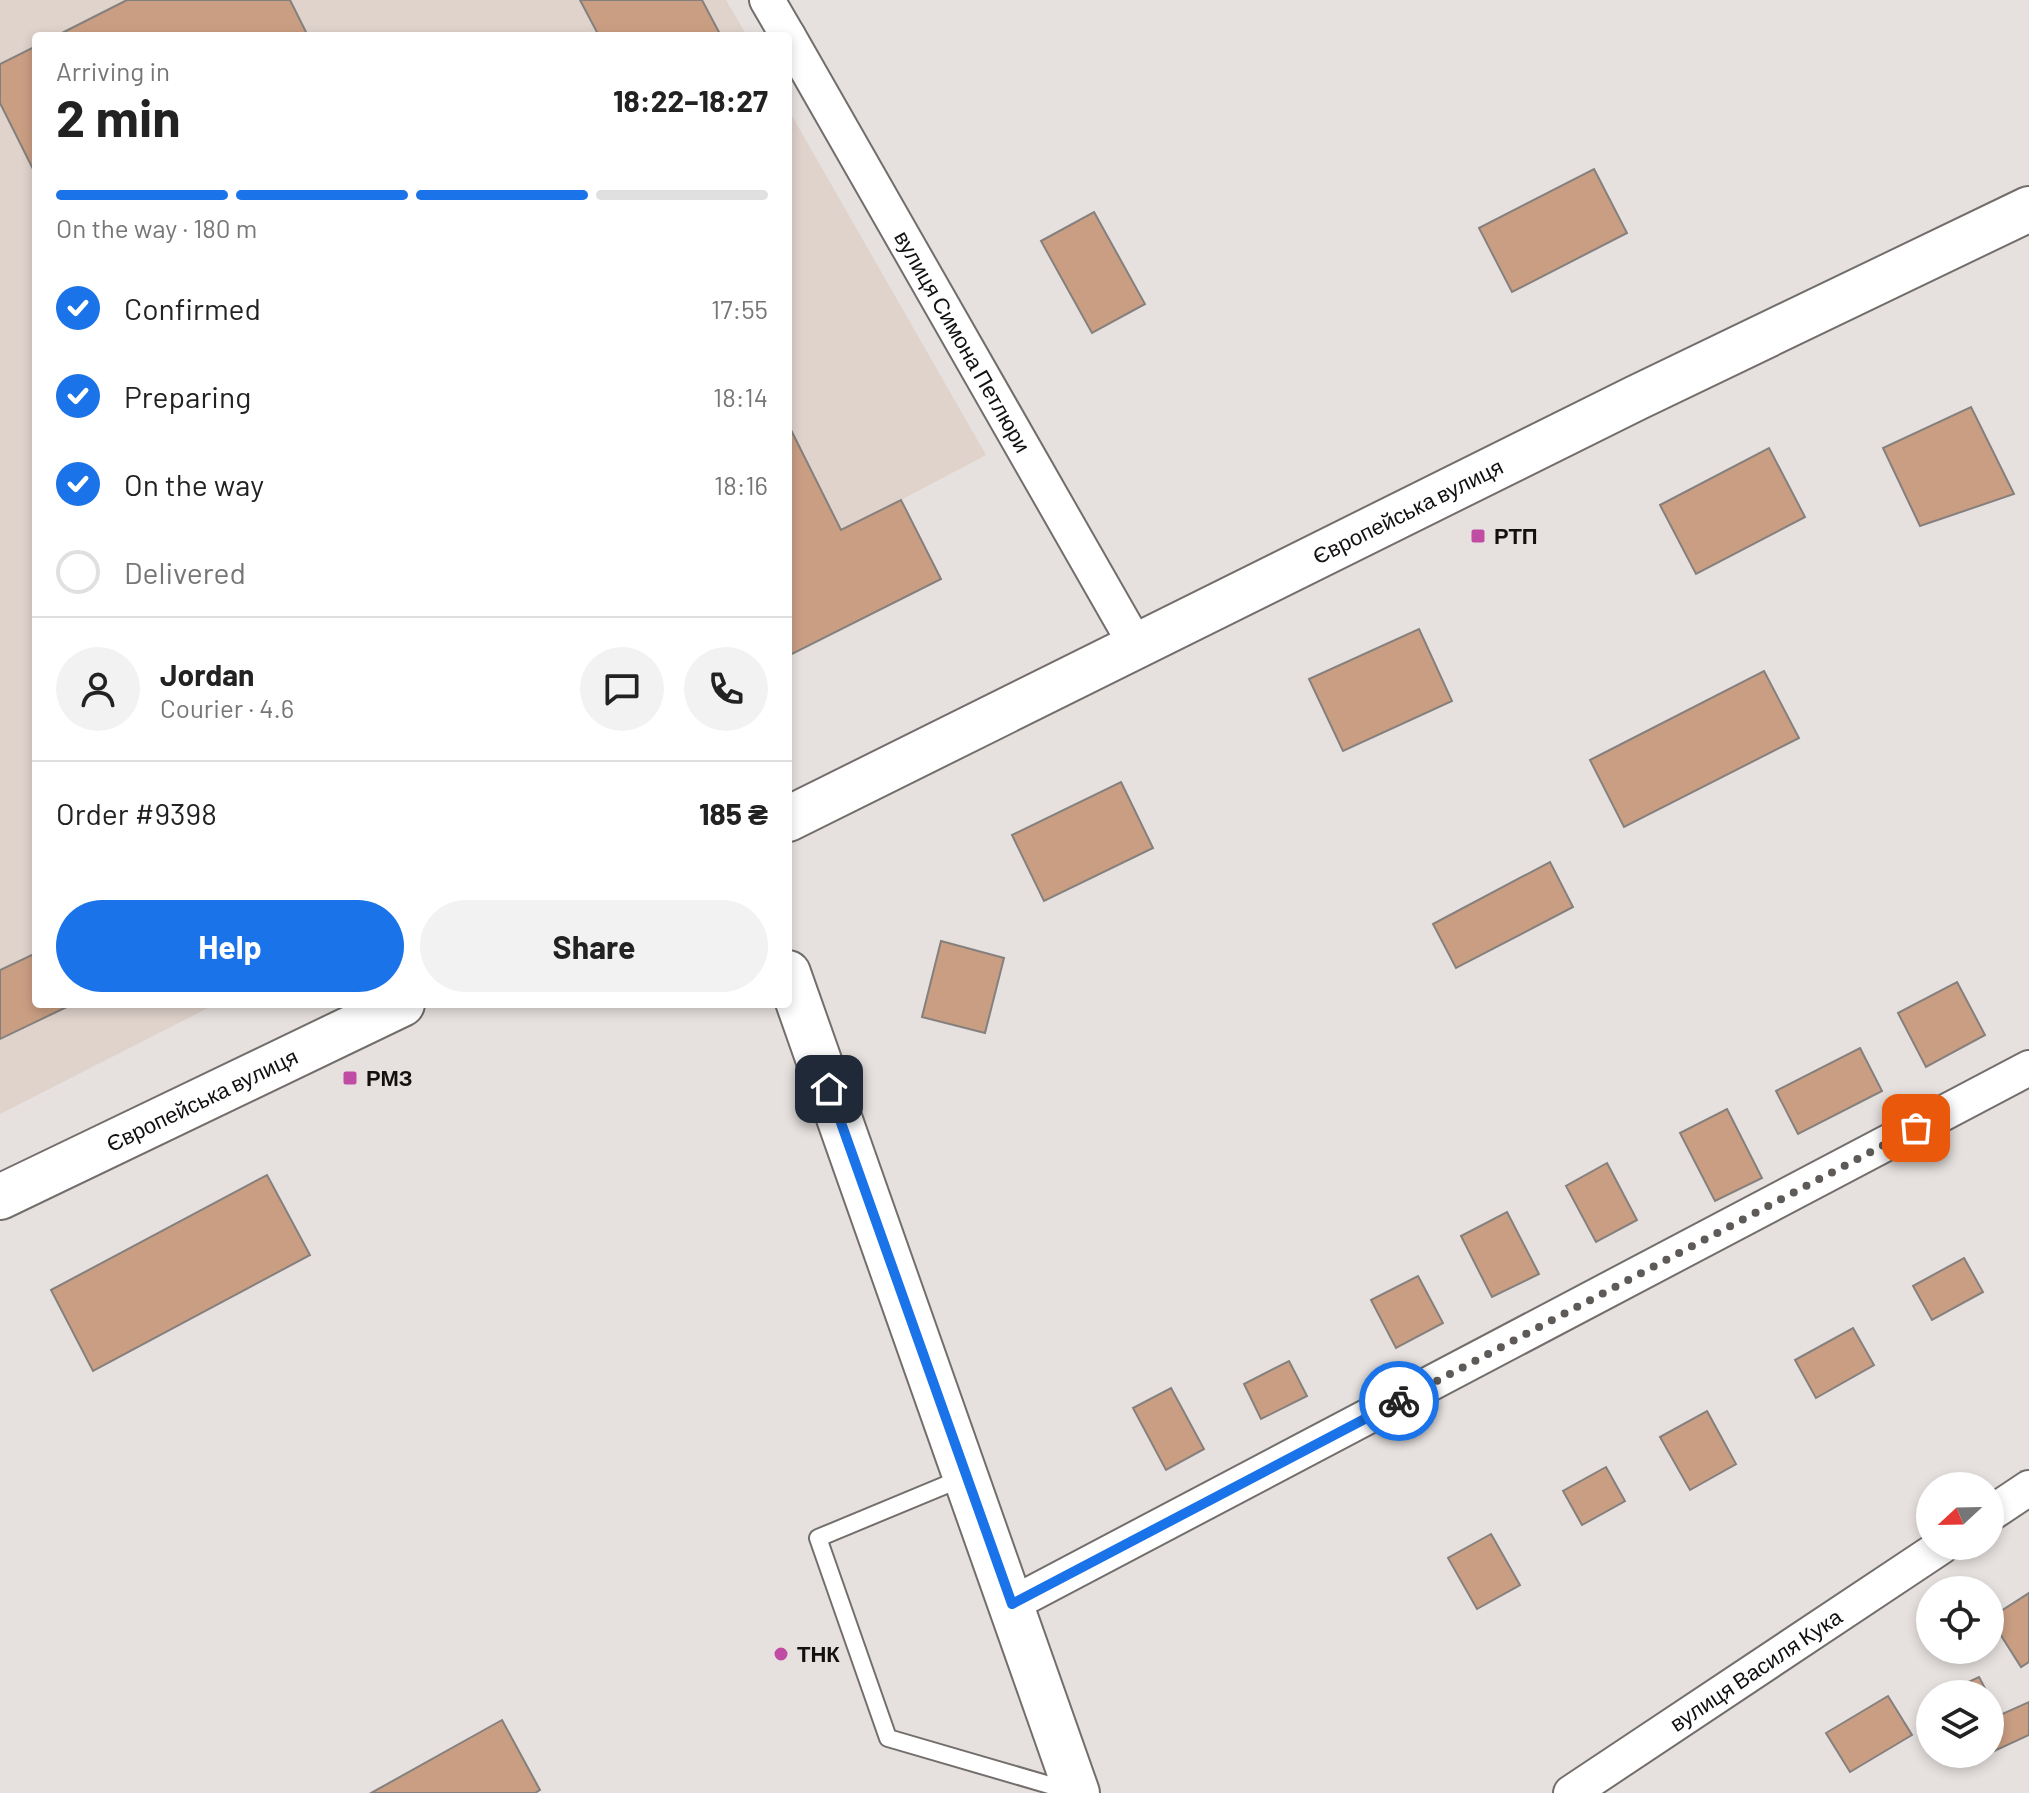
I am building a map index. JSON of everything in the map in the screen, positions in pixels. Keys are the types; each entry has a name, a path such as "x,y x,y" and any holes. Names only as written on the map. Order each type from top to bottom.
{"main road":[{"name":"Європейська вулиця","path":"792,817 1636,398 2029,209"},
{"path":"792,984 1076,1793"},
{"name":"Європейська вулиця","path":"0,1197 394,1008"}],"street":[{"name":"вулиця Симона Петлюри","path":"767,0 786,32"},
{"name":"вулиця Симона Петлюри","path":"792,43 1137,647"},
{"path":"1012,1604 2029,1068"},
{"path":"2004,1505 2029,1488"},
{"name":"вулиця Василя Кука","path":"1571,1793 1921,1560"}],"lane":[{"path":"967,1477 818,1538 888,1738 1076,1793"}],"shaded area":[{"path":"0,0 726,0 745,32 32,32 32,1008 208,1008 0,1114"},
{"path":"792,116 986,455 901,500 941,579 792,654"}],"building":[{"path":"127,0 290,0 306,32 64,32"},
{"path":"580,0 702,0 719,32 597,32"},
{"path":"32,48 32,167 0,103 0,64"},
{"path":"1594,169 1627,233 1512,292 1479,228"},
{"path":"1094,212 1145,304 1092,333 1041,241"},
{"path":"1971,407 2014,494 1920,526 1883,448"},
{"path":"792,432 841,530 901,500 941,579 792,654"},
{"path":"1769,448 1805,517 1696,574 1660,505"},
{"path":"1419,629 1452,701 1343,751 1309,679"},
{"path":"1764,671 1799,738 1624,827 1590,760"},
{"path":"1121,782 1153,848 1044,901 1012,835"},
{"path":"1550,862 1573,907 1456,968 1433,924"},
{"path":"941,941 1004,958 985,1033 922,1017"},
{"path":"32,955 32,1008 65,1008 0,1039 0,970"},
{"path":"1957,982 1985,1035 1926,1067 1898,1013"},
{"path":"1860,1048 1882,1091 1798,1134 1776,1091"},
{"path":"1727,1109 1762,1178 1715,1201 1680,1133"},
{"path":"1607,1163 1637,1220 1596,1242 1566,1186"},
{"path":"267,1175 310,1255 93,1371 51,1290"},
{"path":"1507,1212 1539,1274 1492,1297 1461,1236"},
{"path":"1964,1258 1983,1292 1932,1320 1913,1286"},
{"path":"1418,1276 1443,1323 1396,1348 1371,1300"},
{"path":"1853,1328 1874,1365 1816,1398 1795,1360"},
{"path":"1289,1361 1307,1396 1261,1419 1244,1384"},
{"path":"1171,1388 1204,1449 1166,1470 1133,1408"},
{"path":"1707,1411 1736,1464 1690,1490 1660,1437"},
{"path":"1606,1467 1625,1501 1582,1525 1563,1491"},
{"path":"1491,1534 1520,1585 1477,1609 1448,1558"},
{"path":"2029,1593 2029,1662 2021,1667 2004,1640 2004,1609"},
{"path":"1888,1696 1912,1735 1850,1772 1826,1733"},
{"path":"2029,1702 2029,1735 2004,1747 2004,1713"},
{"path":"502,1720 540,1790 535,1793 371,1793"}],"way so far":[{"path":"1399,1401 1916,1128"}],"place":[{"name":"РТП","path":"1478,536"},
{"name":"РМЗ","path":"350,1078"},
{"name":"ТНК","path":"781,1654"}],"route":[{"path":"829,1089 1012,1604 1399,1401"}]}
